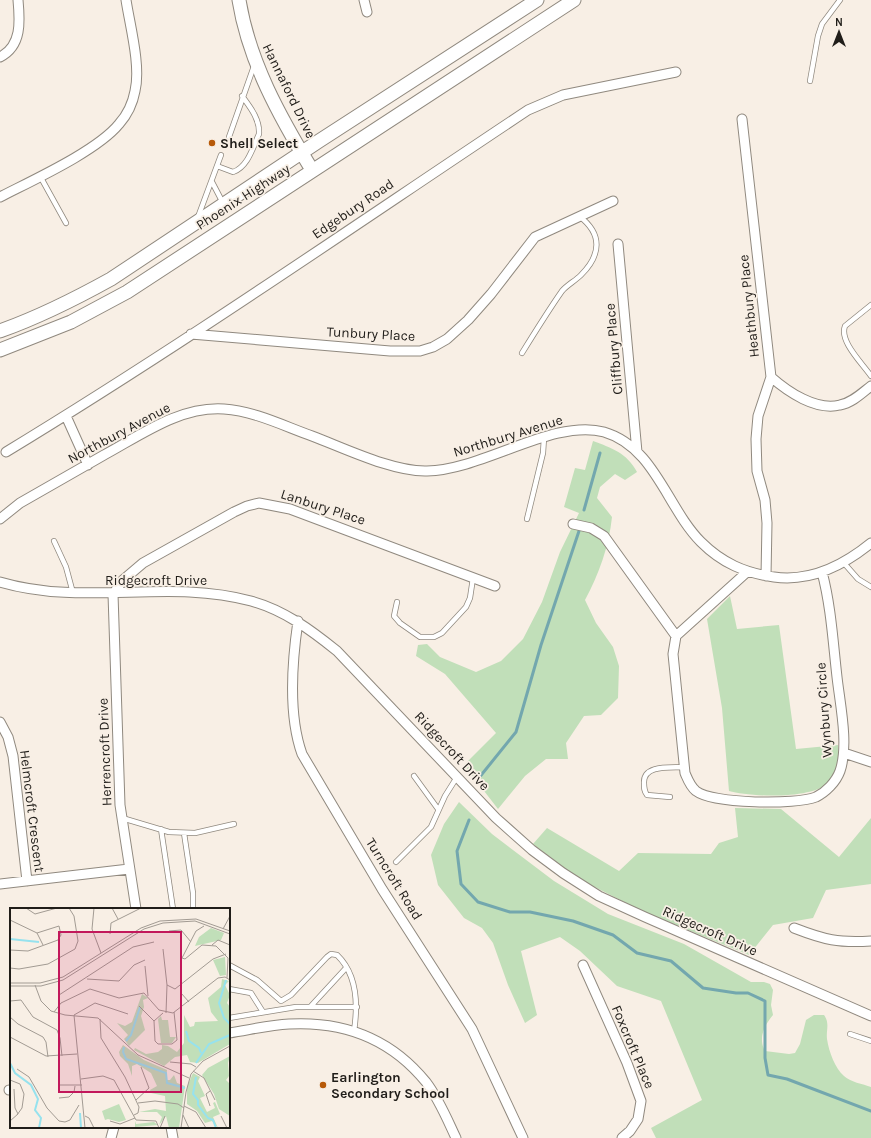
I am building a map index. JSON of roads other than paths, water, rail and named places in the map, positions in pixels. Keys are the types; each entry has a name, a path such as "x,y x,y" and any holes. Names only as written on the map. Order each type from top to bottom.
{"main road":[{"name":"Hannaford Drive","path":"239,0 247,39 255,62 293,139 312,170"},
{"name":"Phoenix Highway","path":"0,331 32,319 74,299 110,279 537,0"},
{"name":"Phoenix Highway","path":"0,350 71,322 127,292 574,0"}],"street":[{"path":"0,57 6,54 14,44 19,33 18,0"},
{"path":"0,197 90,147 110,133 120,123 130,106 136,90 136,62 126,0"},
{"path":"364,0 367,12"},
{"name":"Edgebury Road","path":"6,452 66,416 528,110 563,95 676,72"},
{"name":"Heathbury Place","path":"742,119 771,377"},
{"name":"Tunbury Place","path":"191,334 390,351 420,351 433,347 447,339 460,328 491,294 535,236 613,201"},
{"name":"Cliffbury Place","path":"618,244 638,452"},
{"path":"766,576 767,523 764,500 757,471 756,439 758,416 771,377 788,391 808,401 832,406 840,406 851,401 871,386"},
{"name":"Northbury Avenue","path":"0,519 20,503 172,418 203,411 223,409 245,413 278,423 391,465 426,471 472,463 562,432 590,429 618,437 638,452 658,478 686,523 700,541 731,565 747,572 766,576 795,578 822,572 857,555 871,543"},
{"path":"66,416 88,465"},
{"name":"Lanbury Place","path":"113,594 122,580 143,563 234,512 247,506 259,503 278,506 317,518 474,577 494,586"},
{"path":"573,524 591,528 604,536 676,636 747,572"},
{"name":"Wynbury Circle","path":"676,636 673,654 684,767 690,784 697,792 743,802 804,800 816,796 833,784 840,772 844,753 828,598 822,572"},
{"name":"Ridgecroft Drive","path":"0,582 47,592 74,594 187,591 226,595 252,602 279,612 298,622 338,651 496,818 532,850 563,873 599,896 871,1016"},
{"name":"Herrencroft Drive","path":"113,594 120,805 136,908"},
{"name":"Turncroft Road","path":"298,622 294,658 294,723 296,738 302,754 382,889 472,1029 523,1138"},
{"name":"Helmcroft Crescent","path":"0,722 8,738 13,756 27,881"},
{"path":"844,753 871,762"},
{"path":"0,884 129,869"},
{"path":"794,928 832,942 845,943 871,941"},
{"name":"Foxcroft Place","path":"583,965 627,1063 641,1101 638,1119 630,1131 622,1138"},
{"path":"230,1033 287,1024 302,1024 337,1026 378,1041 398,1053 427,1083 441,1105 456,1138"},
{"path":"111,1138 114,1128"},
{"path":"171,1128 173,1138"}],"lane":[{"path":"810,81 818,36 822,24 840,0"},
{"path":"229,137 255,62"},
{"path":"217,166 233,172 239,170 244,164 259,134 260,128 256,118 242,96"},
{"path":"195,224 221,155"},
{"path":"40,176 66,223"},
{"path":"212,182 224,204"},
{"path":"522,353 563,290 589,266 595,254 597,244 593,229 579,216"},
{"path":"871,305 845,326 843,335 871,376"},
{"path":"527,519 543,453 544,438"},
{"path":"54,541 66,567 74,594"},
{"path":"843,562 858,579 871,587"},
{"path":"397,602 394,616 400,623 420,637 434,637 442,633 466,607 470,598 474,577"},
{"path":"670,797 647,795 644,791 643,778 646,773 651,770 684,767"},
{"path":"414,776 438,809"},
{"path":"396,862 431,826 438,809 457,777"},
{"path":"122,818 169,832 184,833 207,831 234,824"},
{"path":"161,829 173,908"},
{"path":"184,833 194,893 193,908"},
{"path":"281,1001 291,995 329,955 337,955 346,968 355,988 357,1007 354,1031"},
{"path":"230,966 257,980 281,1001 281,1009"},
{"path":"311,1006 346,968"},
{"path":"230,988 251,993 263,1012"},
{"path":"230,1018 281,1009 311,1006 357,1007"},
{"path":"850,1034 871,1041"}],"waterway":[{"path":"584,510 600,453"},
{"path":"478,779 516,732 541,645 579,531"},
{"path":"469,820 457,851 461,884 478,902 510,912 530,912 573,921 613,935 637,953 671,961 703,988 736,993 748,993 765,1001 765,1058 768,1075 787,1079 871,1111"}],"place":[{"name":"Shell Select","path":"212,143"},
{"name":"Earlington Secondary School","path":"323,1085"}]}
